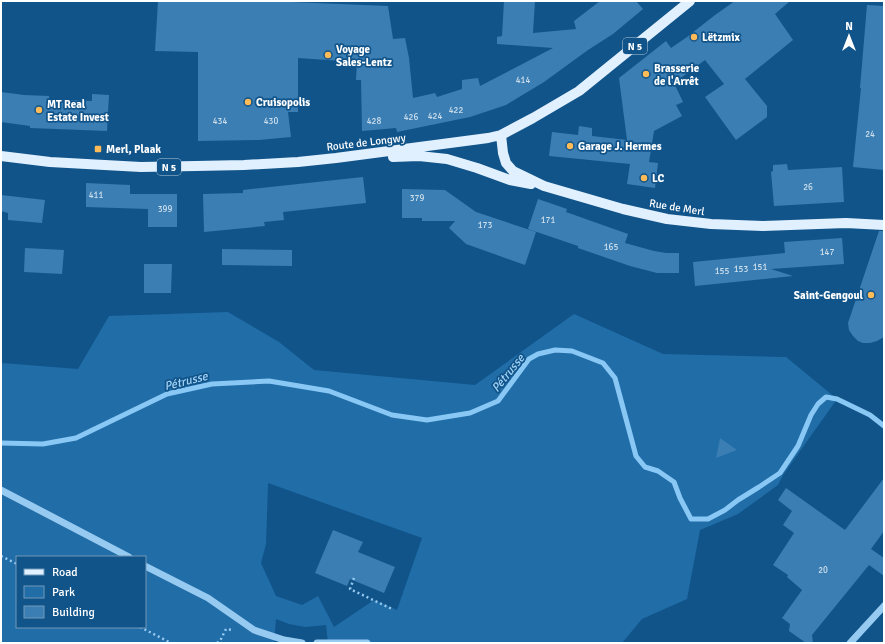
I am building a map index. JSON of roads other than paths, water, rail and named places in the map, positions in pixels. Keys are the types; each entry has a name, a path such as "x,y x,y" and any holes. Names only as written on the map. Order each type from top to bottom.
{"main road":[{"name":"Route de Longwy","path":"1,156 50,162 141,167 244,165 336,158 488,138 501,135 533,118 579,90 690,1"},
{"name":"Rue de Merl","path":"501,135 506,163 513,171 544,186 623,209 667,219 711,224 763,226 846,222 884,225"},
{"name":"N 5","path":"336,158 419,156 447,159 510,180 544,186"}],"street":[{"path":"1,490 127,556"},
{"path":"146,567 208,598 254,630 284,640 302,643"},
{"path":"850,643 884,606"},
{"path":"317,643 367,643"}],"waterway":[{"name":"Pétrusse","path":"1,443 43,444 76,438 167,394 212,384 269,381 329,391 392,415 427,420 470,413 498,401 529,359 538,354 555,350 572,351 603,363 615,378 636,456 645,467 658,471 674,482 680,498 691,519 708,519 725,510 780,473 798,446 811,415 818,404 826,397 837,399 870,415 884,426"}],"place":[{"name":"Lëtzmix","path":"694,37"},
{"name":"Voyage Sales-Lentz","path":"328,55"},
{"name":"Brasserie de l'Arrêt","path":"646,74"},
{"name":"Cruisopolis","path":"248,102"},
{"name":"MT Real Estate Invest","path":"39,110"},
{"name":"Garage J. Hermes","path":"570,146"},
{"name":"Merl, Plaak","path":"98,149"},
{"name":"LC","path":"644,178"},
{"name":"Saint-Gengoul","path":"871,295"}]}
